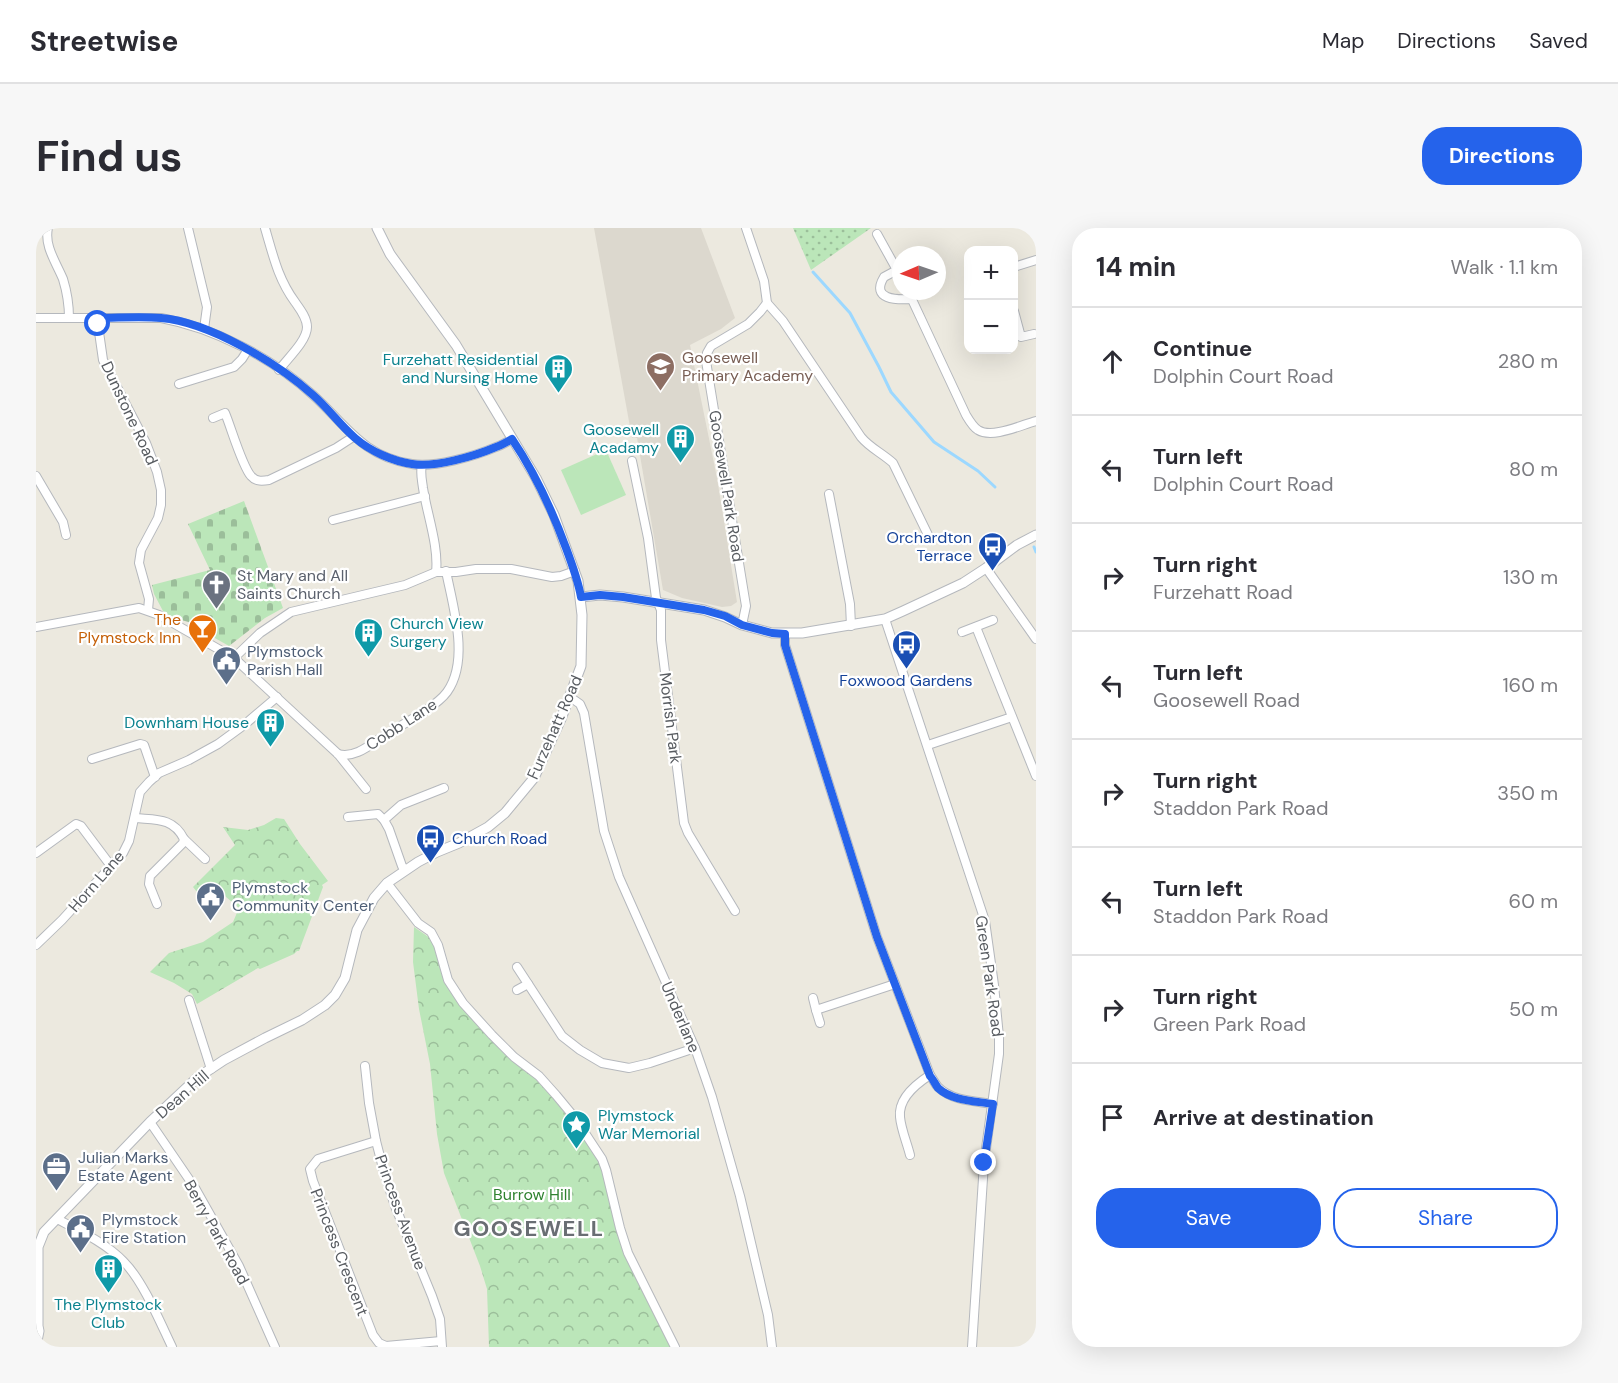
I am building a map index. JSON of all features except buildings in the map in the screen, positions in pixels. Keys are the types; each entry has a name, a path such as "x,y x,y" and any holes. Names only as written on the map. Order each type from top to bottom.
{"street":[{"path":"48,228 46,235 49,247 64,281 69,303 69,318"},
{"path":"188,228 207,308 204,329"},
{"path":"265,228 277,270 285,288 304,316 307,327 303,339 279,369"},
{"name":"Furzehatt Road","path":"377,228 390,254 456,345 536,478 554,515 575,571 581,597 581,666 570,697 534,778 505,813 488,827 418,862"},
{"path":"746,228 764,280 766,303 783,321 868,446 893,463 920,527 930,539"},
{"path":"877,234 892,261"},
{"path":"1018,266 1036,260"},
{"path":"892,275 884,277 880,287 882,293 892,298"},
{"path":"912,300 966,415 976,429 986,434 1036,421"},
{"name":"Goosewell Park Road","path":"742,625 747,606 706,361 711,346 748,324 766,303"},
{"path":"36,318 161,318 204,329 229,339 279,369 313,395 353,437 368,447 383,456 411,464 437,464 466,457 512,439"},
{"name":"Dunstone Road","path":"97,318 103,360 146,443 161,490 158,518 141,550 139,563 149,599 148,610"},
{"path":"1018,326 1021,337 1034,334"},
{"path":"179,384 234,367 247,351"},
{"path":"189,371 193,380"},
{"path":"213,418 224,409 244,464 252,478 260,481 269,480 327,453 353,437"},
{"name":"Morrish Park","path":"632,461 648,538 656,598 661,610 661,640 684,823 735,912"},
{"path":"422,465 424,496 436,555 436,572"},
{"path":"36,476 63,522 66,535"},
{"path":"829,494 850,604 850,626"},
{"path":"333,520 424,496"},
{"path":"581,597 600,595 623,597 704,610 725,616 742,625 772,633 802,633 885,619 946,592 1036,535"},
{"path":"986,568 1036,639"},
{"path":"234,658 260,633 291,612 405,585 436,572 511,569 561,576 575,571"},
{"name":"Cobb Lane","path":"338,754 350,755 363,749 429,707 447,692 455,676 460,655 447,571"},
{"path":"36,627 140,608 159,615 234,658 338,754 366,789"},
{"name":"Green Park Road","path":"885,619 987,930 999,1054 984,1163 972,1347"},
{"path":"962,632 993,620"},
{"path":"976,627 1036,775"},
{"path":"785,634 785,645 877,937 930,1076 948,1095 993,1104"},
{"name":"Horn Lane","path":"36,945 123,853 129,841 140,792 159,773 218,744 277,697"},
{"name":"Underlane","path":"570,697 580,704 584,713 604,831 619,877 695,1048 715,1108 740,1196 763,1295 772,1347"},
{"path":"928,745 1012,717"},
{"path":"92,759 140,744 144,745 155,777"},
{"path":"384,820 401,806 444,788"},
{"path":"348,817 378,814 389,829 405,870"},
{"path":"135,818 167,821 205,859"},
{"path":"36,854 76,824 81,826 111,866"},
{"path":"157,904 149,880 153,872 183,843 184,838"},
{"name":"Dean Hill","path":"36,1346 39,1330 38,1247 44,1232 150,1122 197,1078 224,1060 302,1020 325,1005 335,995 345,978 357,930 374,898 387,883 418,862"},
{"path":"387,883 418,923 430,932 438,945 448,980 463,1003 514,1057 538,1076 556,1095 575,1118 602,1159 628,1253 675,1347"},
{"path":"517,967 562,1036 602,1063 629,1068 695,1048"},
{"path":"517,990 528,984"},
{"path":"816,1010 895,984"},
{"path":"813,998 820,1023"},
{"path":"189,1000 211,1069"},
{"name":"Princess Avenue","path":"365,1066 370,1075 376,1141 395,1206 440,1319 442,1344"},
{"path":"910,1155 903,1143 901,1108 915,1084 930,1076"},
{"name":"Berry Park Road","path":"150,1122 195,1188 239,1266 275,1347"},
{"name":"Princess Crescent","path":"376,1141 318,1160 310,1169 313,1181 373,1335 379,1343 386,1346 442,1344"},
{"path":"57,1219 94,1239 124,1262 153,1309 172,1347"}],"shaded area":[{"name":"Goosewell Primary Academy","path":"594,228 701,228 735,318 721,329 690,345 717,478 737,602 731,606 722,607 682,598 663,590 637,438 632,438"}],"green space":[{"path":"793,228 871,228 811,270"},
{"path":"606,450 626,495 581,515 561,470"},
{"path":"244,501 283,608 265,618 229,646 196,624 170,617 163,611 152,585 210,570 188,524"},
{"path":"276,818 284,819 328,881 322,885 299,951 258,968 197,1004 192,994 150,972 169,953 203,942 233,922 239,908 219,891 205,902 193,887 235,845 223,827 248,830"},
{"name":"Burrow Hill","path":"414,927 430,938 436,948 444,982 488,1036 516,1064 534,1077 558,1104 599,1160 612,1210 671,1347 489,1347 487,1289 444,1173 437,1134 430,1064 419,1009 413,962"}],"waterway":[{"path":"813,272 850,313 891,392 934,442 978,471 995,487"},
{"path":"1034,547 1036,552"}],"place":[{"name":"Goosewell Primary Academy","path":"661,392"},
{"name":"Furzehatt Residential and Nursing Home","path":"559,394"},
{"name":"Goosewell Acadamy","path":"680,464"},
{"name":"Orchardton Terrace","path":"993,572"},
{"name":"St Mary and All Saints Church","path":"216,610"},
{"name":"The Plymstock Inn","path":"202,654"},
{"name":"Church View Surgery","path":"369,658"},
{"name":"Foxwood Gardens","path":"906,670"},
{"name":"Plymstock Parish Hall","path":"226,686"},
{"name":"Downham House","path":"270,748"},
{"name":"Church Road","path":"431,864"},
{"name":"Plymstock Community Center","path":"211,922"},
{"name":"Plymstock War Memorial","path":"577,1150"},
{"name":"Julian Marks Estate Agent","path":"57,1192"},
{"name":"Plymstock Fire Station","path":"81,1254"},
{"name":"The Plymstock Club","path":"108,1294"}],"district":[{"name":"GOOSEWELL","path":"529,1228"}],"route":[{"path":"98,324 97,318 161,318 181,322 222,336 279,369 313,395 353,437 383,456 411,464 437,464 466,457 512,439 536,478 554,515 578,581 581,597 600,595 623,597 704,610 725,616 742,625 785,634 785,645 877,937 930,1076 948,1095 993,1104 984,1163"}]}
